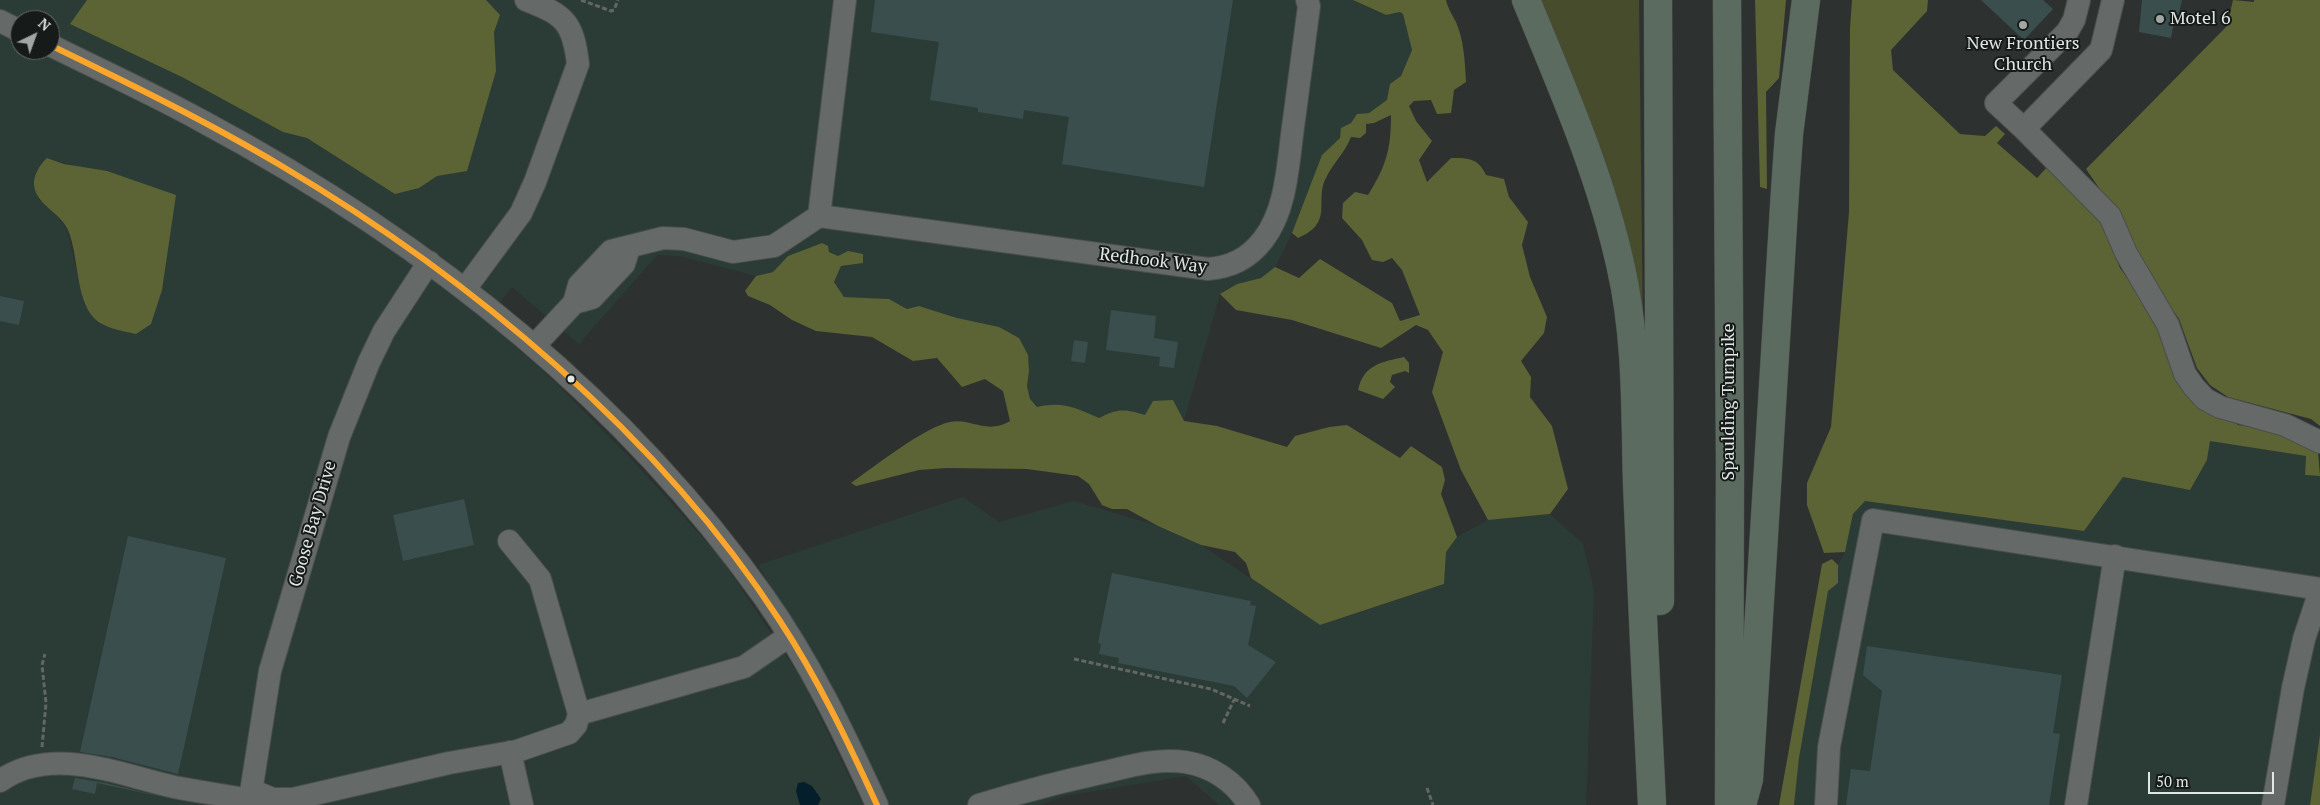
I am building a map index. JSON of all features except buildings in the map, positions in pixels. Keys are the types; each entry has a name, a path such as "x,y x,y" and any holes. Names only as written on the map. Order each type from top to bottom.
{"highway":[{"path":"1526,0 1593,170 1611,224 1627,300 1635,376 1637,482 1652,805"},
{"path":"1658,0 1660,805"},
{"name":"Spaulding Turnpike","path":"1726,0 1730,484 1729,805"},
{"path":"1742,805 1749,778 1789,134 1806,0"}],"street":[{"path":"465,289 521,213 535,182 578,64 576,44 568,26 554,12 526,0"},
{"path":"534,346 574,303 592,298 624,264 628,248 663,238 684,238 733,252 774,246 819,216 844,0"},
{"name":"Redhook Way","path":"819,216 1208,270 1227,267 1241,260 1263,241 1274,222 1284,191 1309,6 1307,0"},
{"path":"2079,0 2074,20 2067,32 1996,103 2110,216 2126,253 2168,325 2185,374 2194,387 2220,407 2285,425 2320,442"},
{"path":"2024,129 2095,58 2105,40 2113,0"},
{"path":"60,50 201,120 326,194 429,262 534,346 600,407 666,476 718,535 764,598 816,679 877,805"},
{"name":"Goose Bay Drive","path":"250,798 270,671 339,437 368,362 384,331 429,262"},
{"path":"1826,805 1829,747 1873,520 2115,556 2320,590 2304,640 2293,688 2273,805"},
{"path":"0,781 26,768 78,764 175,787 250,798 293,799 449,763 510,752 564,736 573,730 579,714 540,579 509,541"},
{"path":"2076,805 2115,556"},
{"path":"579,714 744,667 789,636"},
{"path":"510,752 522,805"},
{"path":"979,805 1146,762 1170,761 1186,762 1207,768 1225,778 1241,793 1249,805"}],"path":[{"path":"581,0 611,11 614,10 618,0"},
{"path":"41,752 46,703 42,666 45,654"},
{"path":"1074,659 1211,689 1250,706"},
{"path":"1223,723 1234,700"},
{"path":"1427,788 1433,805"}],"shaded area":[{"path":"0,0 1353,0 1385,15 1400,12 1403,14 1412,50 1401,76 1390,84 1388,100 1342,128 1340,138 1322,155 1292,233 1275,267 1261,278 1237,284 1220,294 1184,421 1111,412 1099,418 1037,407 1030,399 1027,386 1029,371 957,318 920,306 907,309 889,299 844,297 834,282 841,266 847,267 838,256 829,252 822,243 788,256 773,272 756,276 680,256 657,255 579,344 512,287 486,320 555,382 633,461 721,558 802,680 863,805 0,805","holes":["47,158 176,195 168,240 116,330 102,324 84,304 67,229 50,207 38,199"]},
{"path":"2210,440 2306,456 2305,475 2320,476 2320,734 2310,805 1794,805 1799,758 1828,591 1838,583 1838,565 1845,552 1853,514 1865,501 2084,531 2123,477 2190,490 2207,460"},
{"path":"963,497 999,522 1074,501 1158,526 1201,545 1320,625 1444,584 1446,551 1457,537 1488,520 1550,514 1583,544 1594,590 1586,805 1219,805 1186,776 1065,796 1039,805 887,805 843,709 799,630 758,565"}],"green space":[{"path":"87,0 486,0 500,15 494,32 496,71 467,171 437,176 419,188 395,194 307,138 283,132 182,77 70,24"},
{"path":"1353,0 1446,0 1459,29 1464,51 1466,82 1454,90 1451,113 1437,114 1431,100 1414,101 1409,106 1416,121 1432,141 1419,160 1427,182 1451,158 1468,159 1476,162 1486,175 1504,179 1509,197 1528,222 1522,245 1530,277 1547,317 1544,333 1521,361 1531,377 1530,397 1552,426 1568,489 1550,514 1488,520 1461,470 1432,392 1443,352 1428,330 1416,325 1381,348 1292,320 1236,310 1220,294 1237,284 1261,278 1275,267 1299,278 1320,259 1392,303 1400,321 1420,315 1402,270 1392,258 1383,262 1372,260 1362,240 1342,218 1343,203 1355,192 1368,195 1379,175 1386,157 1390,138 1391,115 1374,123 1366,124 1366,133 1360,138 1351,137 1325,180 1322,188 1320,219 1316,226 1298,238 1292,233 1322,155 1340,138 1341,128 1351,123 1357,114 1369,113 1387,100 1390,84 1401,76 1412,50 1403,14 1400,12 1386,15"},
{"path":"1535,0 1639,0 1643,331"},
{"path":"1755,0 1786,0 1779,78 1766,92 1767,189 1760,187"},
{"path":"1852,0 1928,0 1927,11 1891,50 1893,70 1960,134 1985,136 1996,126 2005,134 1997,143 2037,178 2049,165 2099,215 2120,268 2230,419 2238,425 2267,429 2318,451 2320,476 2305,475 2306,456 2210,441 2207,460 2190,490 2123,477 2084,531 1865,501 1853,514 1845,552 1824,553 1807,505 1807,483 1831,427 1849,212 1850,28"},
{"path":"2233,0 2254,2 2254,0 2320,0 2320,426 2311,419 2228,397 2210,385 2197,368 2179,319 2160,292 2119,217 2086,169 2227,26"},
{"path":"47,158 64,164 107,171 176,195 162,290 151,324 136,334 114,329 103,324 94,318 88,310 80,288 68,230 60,218 39,198 34,185 36,174"},
{"path":"822,243 828,246 829,252 838,256 848,251 863,254 863,263 841,266 834,282 844,297 889,299 907,309 919,306 957,318 999,327 1019,338 1028,355 1029,371 1027,386 1030,399 1037,407 1046,405 1069,406 1099,418 1111,412 1122,410 1145,415 1153,401 1173,400 1184,421 1217,426 1287,447 1295,436 1329,427 1347,425 1400,458 1411,446 1442,467 1445,480 1441,494 1457,537 1446,552 1444,584 1320,625 1251,578 1246,563 1235,552 1201,545 1158,526 1127,509 1112,509 1102,505 1089,484 1078,476 1027,469 946,468 919,470 856,486 851,483 899,448 939,425 958,421 994,427 1010,421 1003,391 985,379 962,387 937,358 913,361 872,337 816,331 792,320 770,305 748,296 745,291 756,276 773,272 788,256"},
{"path":"1404,357 1409,363 1409,373 1405,371 1392,375 1390,382 1395,387 1383,399 1358,390 1361,381 1369,369 1381,363"},
{"path":"1832,559 1838,565 1838,583 1828,591 1799,758 1794,805 1779,805 1822,564"},
{"path":"2320,734 2320,805 2310,805"}],"water":[{"path":"804,782 812,786 821,799 818,805 800,805 796,791 798,783"}],"transit line":[{"path":"60,50 224,133 351,209 422,258 490,310 556,366 619,425 678,487 732,553 780,621 807,665 844,734 877,805"}],"place":[{"name":"Motel 6","path":"2160,19"},
{"name":"New Frontiers Church","path":"2023,25"}]}
